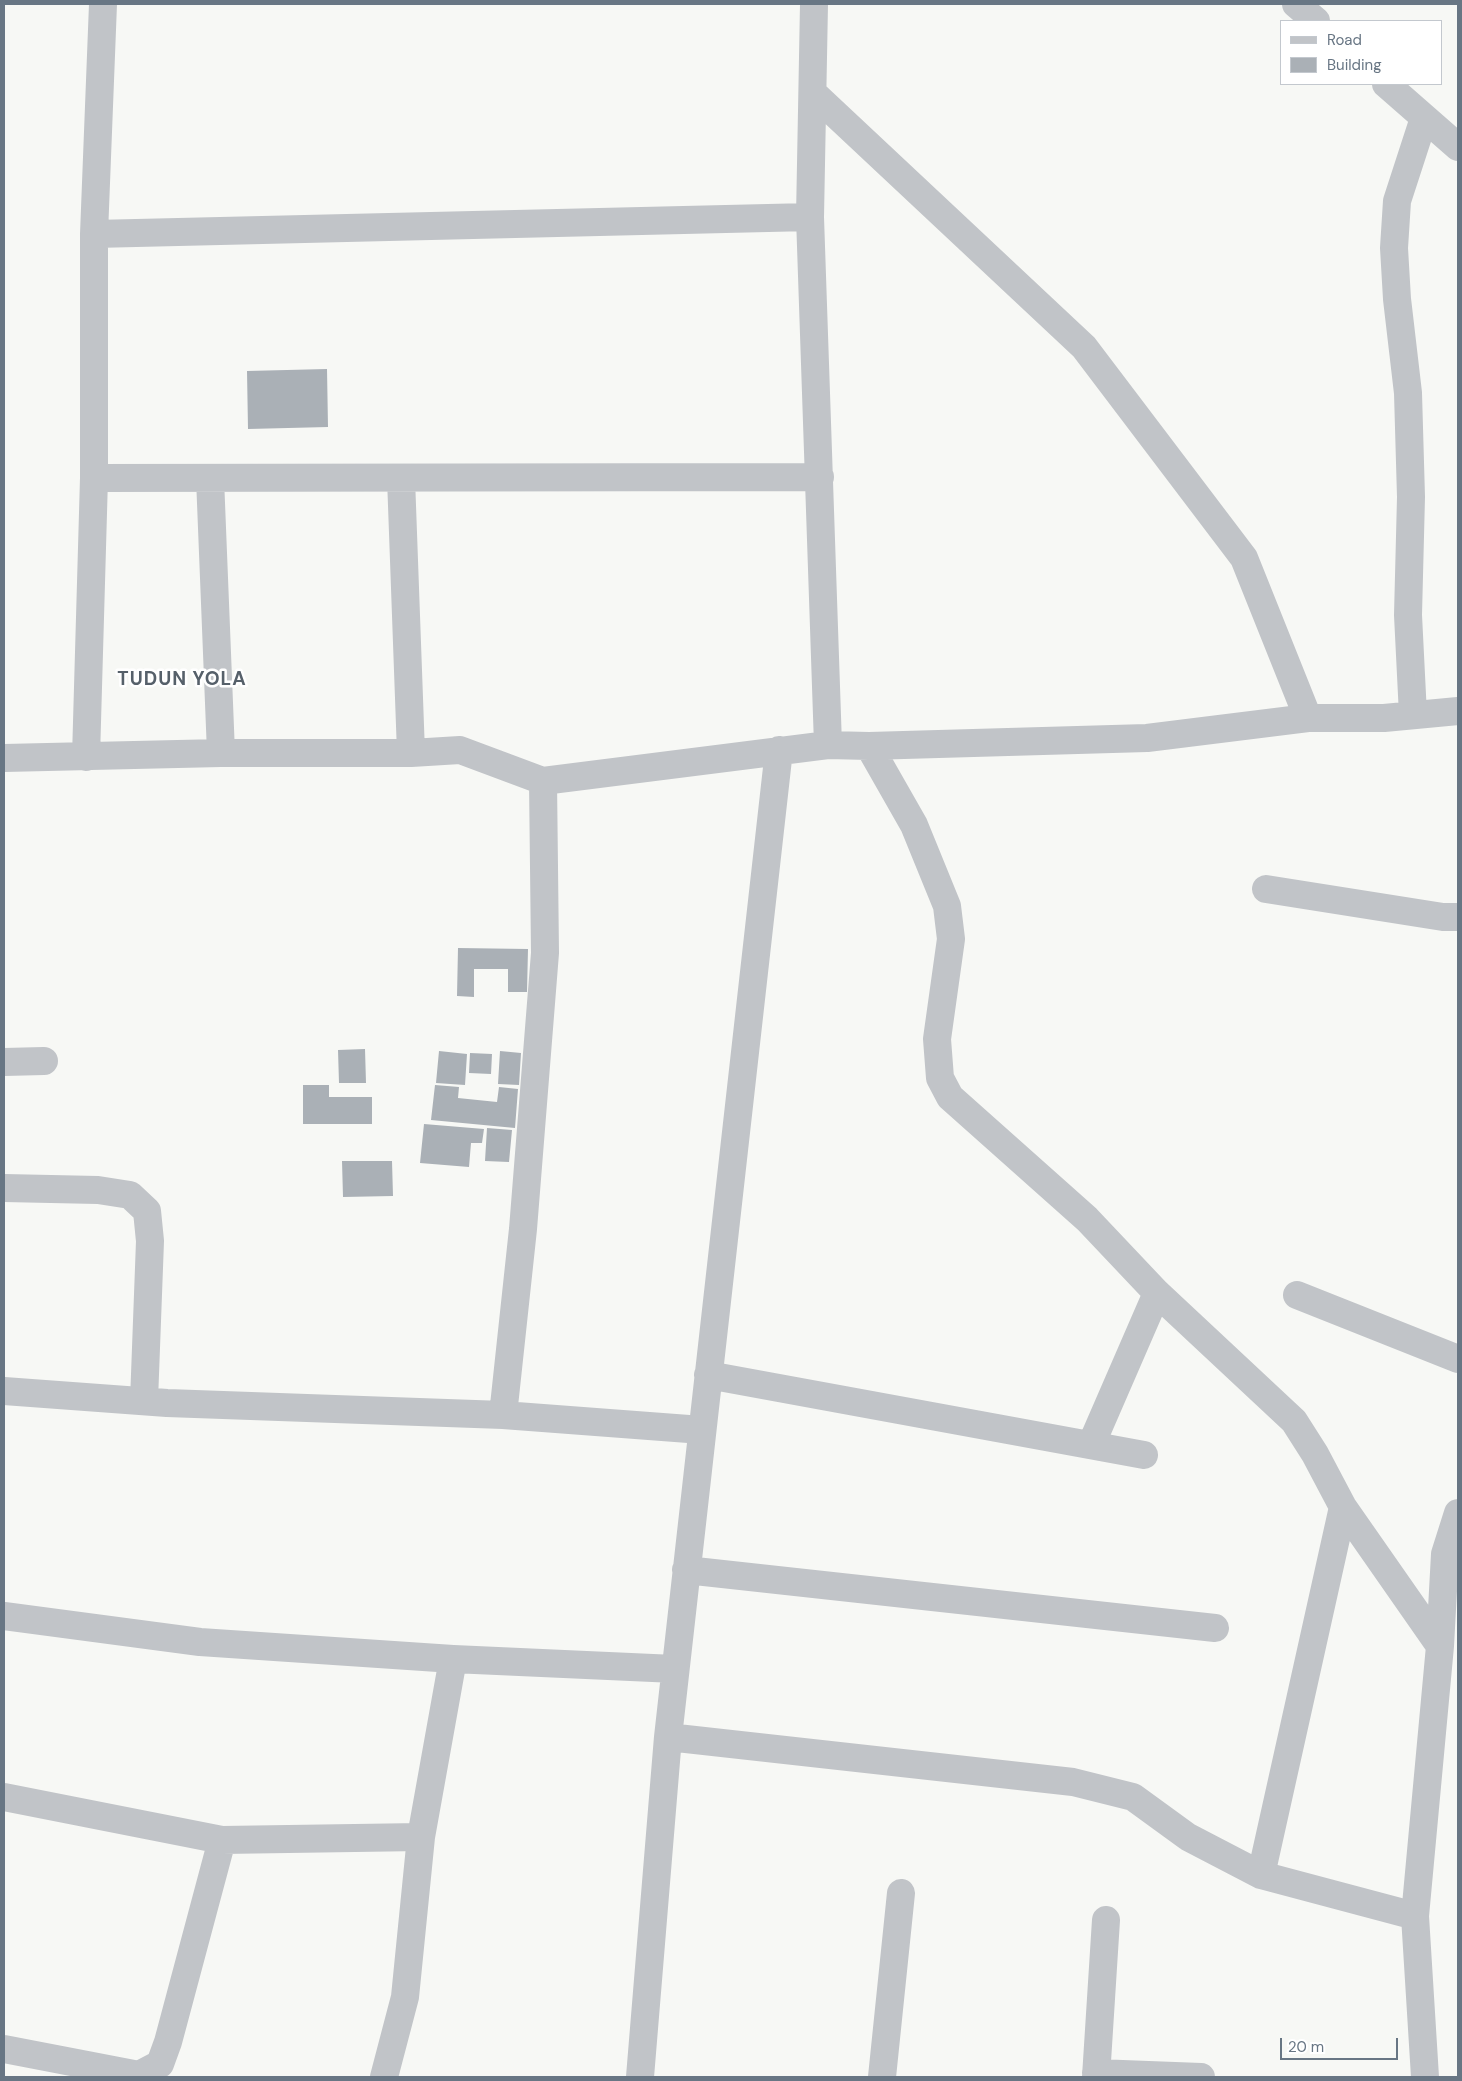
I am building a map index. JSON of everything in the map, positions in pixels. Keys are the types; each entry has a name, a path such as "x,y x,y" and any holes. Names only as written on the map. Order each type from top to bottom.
{"street":[{"path":"86,757 94,478 94,234 103,4"},
{"path":"814,4 814,94 810,217 828,745"},
{"path":"1296,4 1315,20"},
{"path":"1387,85 1458,147"},
{"path":"814,94 1084,347 1244,558 1308,718"},
{"path":"1413,715 1408,615 1411,496 1408,393 1397,299 1394,248 1397,201 1424,118"},
{"path":"94,234 810,217"},
{"path":"94,478 820,477"},
{"path":"210,478 220,753"},
{"path":"401,478 411,753"},
{"path":"4,758 220,753 411,753 460,750 543,781 828,745 869,746 1147,738 1308,718 1384,718 1458,711"},
{"path":"869,746 914,824 947,906 951,939 937,1039 940,1078 950,1097 1087,1219 1157,1292 1294,1420 1315,1454 1343,1507 1440,1646"},
{"path":"640,2077 675,1669 779,750"},
{"path":"503,1414 523,1229 545,954 543,781"},
{"path":"1266,889 1443,917 1458,917"},
{"path":"4,1062 44,1061"},
{"path":"4,1188 98,1190 130,1196 147,1211 150,1241 144,1401"},
{"path":"1091,1445 1157,1292"},
{"path":"1298,1295 1458,1359"},
{"path":"708,1375 1144,1455"},
{"path":"4,1391 144,1401 503,1414 702,1430"},
{"path":"1261,1876 1343,1507"},
{"path":"1425,2077 1415,1916 1440,1646 1445,1554 1458,1513"},
{"path":"686,1570 1215,1628"},
{"path":"4,1616 200,1642 453,1659 675,1669"},
{"path":"384,2077 405,1997 421,1837 453,1659"},
{"path":"668,1737 1073,1782 1133,1797 1188,1837 1261,1876 1415,1916"},
{"path":"4,1797 222,1840 421,1837"},
{"path":"4,2049 138,2075 160,2064 168,2042 222,1840"},
{"path":"882,2077 901,1893"},
{"path":"1106,1920 1096,2075 1201,2077"}],"building":[{"path":"327,369 328,427 248,429 247,371"},
{"path":"458,948 528,949 527,992 508,992 508,969 474,969 474,997 457,996"},
{"path":"365,1049 366,1083 339,1083 338,1050"},
{"path":"439,1051 467,1054 465,1085 436,1083"},
{"path":"500,1051 521,1053 519,1085 498,1084"},
{"path":"470,1053 492,1054 491,1074 469,1073"},
{"path":"303,1085 329,1085 329,1097 372,1097 372,1124 303,1124"},
{"path":"435,1085 459,1087 458,1098 497,1102 499,1087 518,1089 515,1128 431,1120"},
{"path":"424,1124 484,1129 482,1143 471,1143 469,1167 420,1163"},
{"path":"487,1128 512,1130 509,1162 485,1161"},
{"path":"342,1161 392,1161 393,1196 343,1197"}],"district":[{"name":"TUDUN YOLA","path":"182,680"}]}
